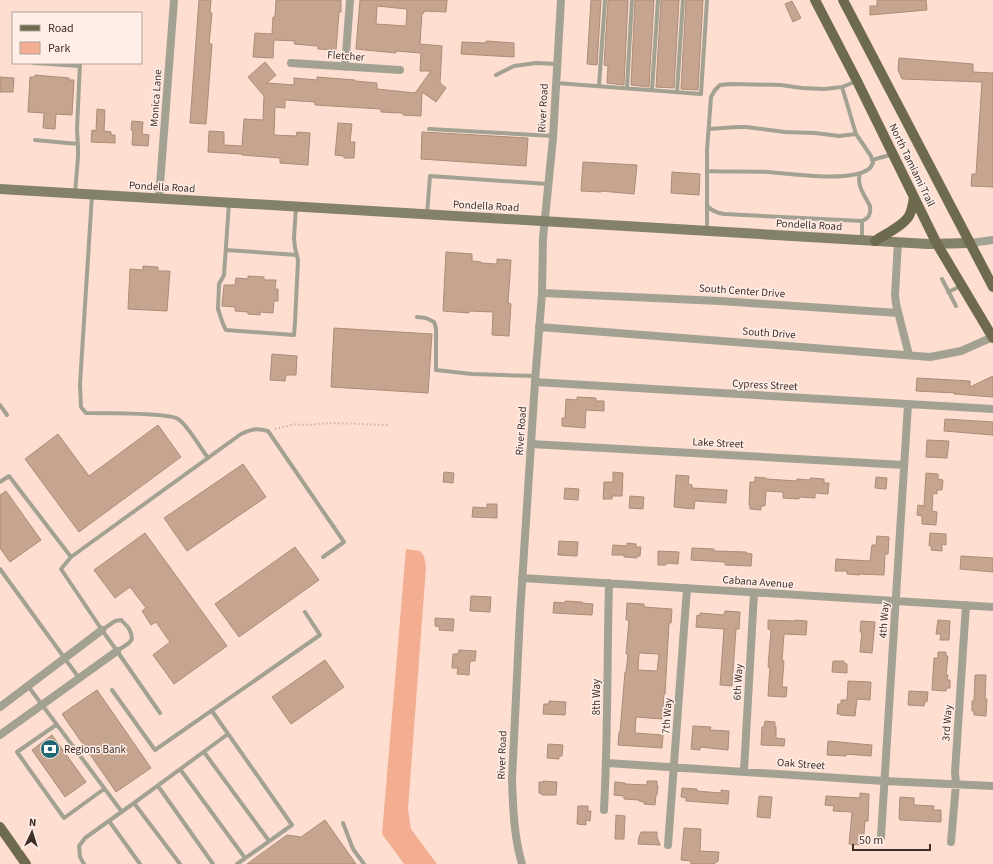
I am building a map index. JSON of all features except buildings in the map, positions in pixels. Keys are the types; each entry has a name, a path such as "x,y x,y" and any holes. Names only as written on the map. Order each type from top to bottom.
{"main road":[{"name":"North Tamiami Trail","path":"815,0 857,81 937,244 993,338"},
{"name":"North Tamiami Trail","path":"843,0 993,287"},
{"name":"Pondella Road","path":"0,189 862,240 937,244 970,243"},
{"path":"875,240 905,222 912,211 914,197"},
{"path":"0,827 26,864"}],"street":[{"name":"Monica Lane","path":"159,198 174,0"},
{"path":"345,67 350,0"},
{"name":"River Road","path":"522,864 516,839 512,803 512,780 522,578 535,379 540,327 543,238 553,136 561,0"},
{"name":"Fletcher","path":"291,63 400,70"},
{"path":"970,243 993,240"},
{"path":"898,242 895,295 909,355"},
{"name":"South Center Drive","path":"542,292 720,301 898,313"},
{"name":"South Drive","path":"540,327 930,357 961,351 993,338"},
{"name":"Cypress Street","path":"535,379 993,409"},
{"name":"4th Way","path":"881,836 908,404"},
{"name":"Lake Street","path":"531,444 904,465"},
{"name":"Cabana Avenue","path":"522,578 993,607"},
{"name":"8th Way","path":"604,810 607,763 607,644 609,583"},
{"name":"7th Way","path":"668,845 687,588"},
{"name":"6th Way","path":"744,772 754,593"},
{"name":"3rd Way","path":"951,842 956,784 955,772 966,605"},
{"path":"0,707 102,630"},
{"path":"0,735 117,651"},
{"name":"Oak Street","path":"607,763 884,781 993,786"}],"lane":[{"path":"600,86 605,0"},
{"path":"627,88 632,0"},
{"path":"652,90 658,0"},
{"path":"677,92 683,0"},
{"path":"556,83 701,94 707,0"},
{"path":"496,75 514,66 536,63 557,64"},
{"path":"75,194 78,163 76,129 80,64"},
{"path":"707,231 708,129 711,97 715,90 720,86 732,84 781,85 824,89 842,87 857,81"},
{"path":"707,171 768,172 833,177 848,176 871,168 873,163 871,156 856,134 842,87"},
{"path":"708,129 746,127 785,132 815,133 839,136 856,134"},
{"path":"429,129 553,136"},
{"path":"35,140 78,144"},
{"path":"872,160 892,154"},
{"path":"707,206 711,210 724,214 862,221 867,219 871,210 859,184 858,178 860,173"},
{"path":"427,214 430,176 548,184"},
{"path":"92,195 80,384 81,407 86,413 162,415 178,418 208,458"},
{"path":"229,203 224,275 219,284 218,309 223,324 226,330 294,335 298,260 294,238 296,206"},
{"path":"862,221 862,240"},
{"path":"226,250 297,255"},
{"path":"942,279 956,306"},
{"path":"948,292 962,285"},
{"path":"417,318 426,318 434,322 436,328 436,370 535,379"},
{"path":"0,405 7,415"},
{"path":"160,713 61,568 71,557 241,434 250,430 258,429 268,431 344,542 323,557"},
{"path":"0,482 9,476 71,557"},
{"path":"0,569 79,678"},
{"path":"112,690 155,750 320,635 304,612"},
{"path":"102,630 115,621 121,620 132,632 132,639 129,643 117,651"},
{"path":"28,686 122,812"},
{"path":"212,710 292,825 236,864"},
{"path":"56,725 17,752 64,818 104,789"},
{"path":"84,864 80,857 79,846 85,838 228,734"},
{"path":"204,752 269,841"},
{"path":"180,769 245,858"},
{"path":"158,786 213,864"},
{"path":"134,803 180,864"},
{"path":"109,821 140,864"},
{"path":"343,823 353,849 364,864"}],"path":[{"path":"268,431 296,424 331,423 389,425"}],"green space":[{"path":"406,549 420,551 424,556 426,567 408,809 411,829 437,864 404,864 382,834"}],"place":[{"name":"Regions Bank","path":"50,749"}]}
